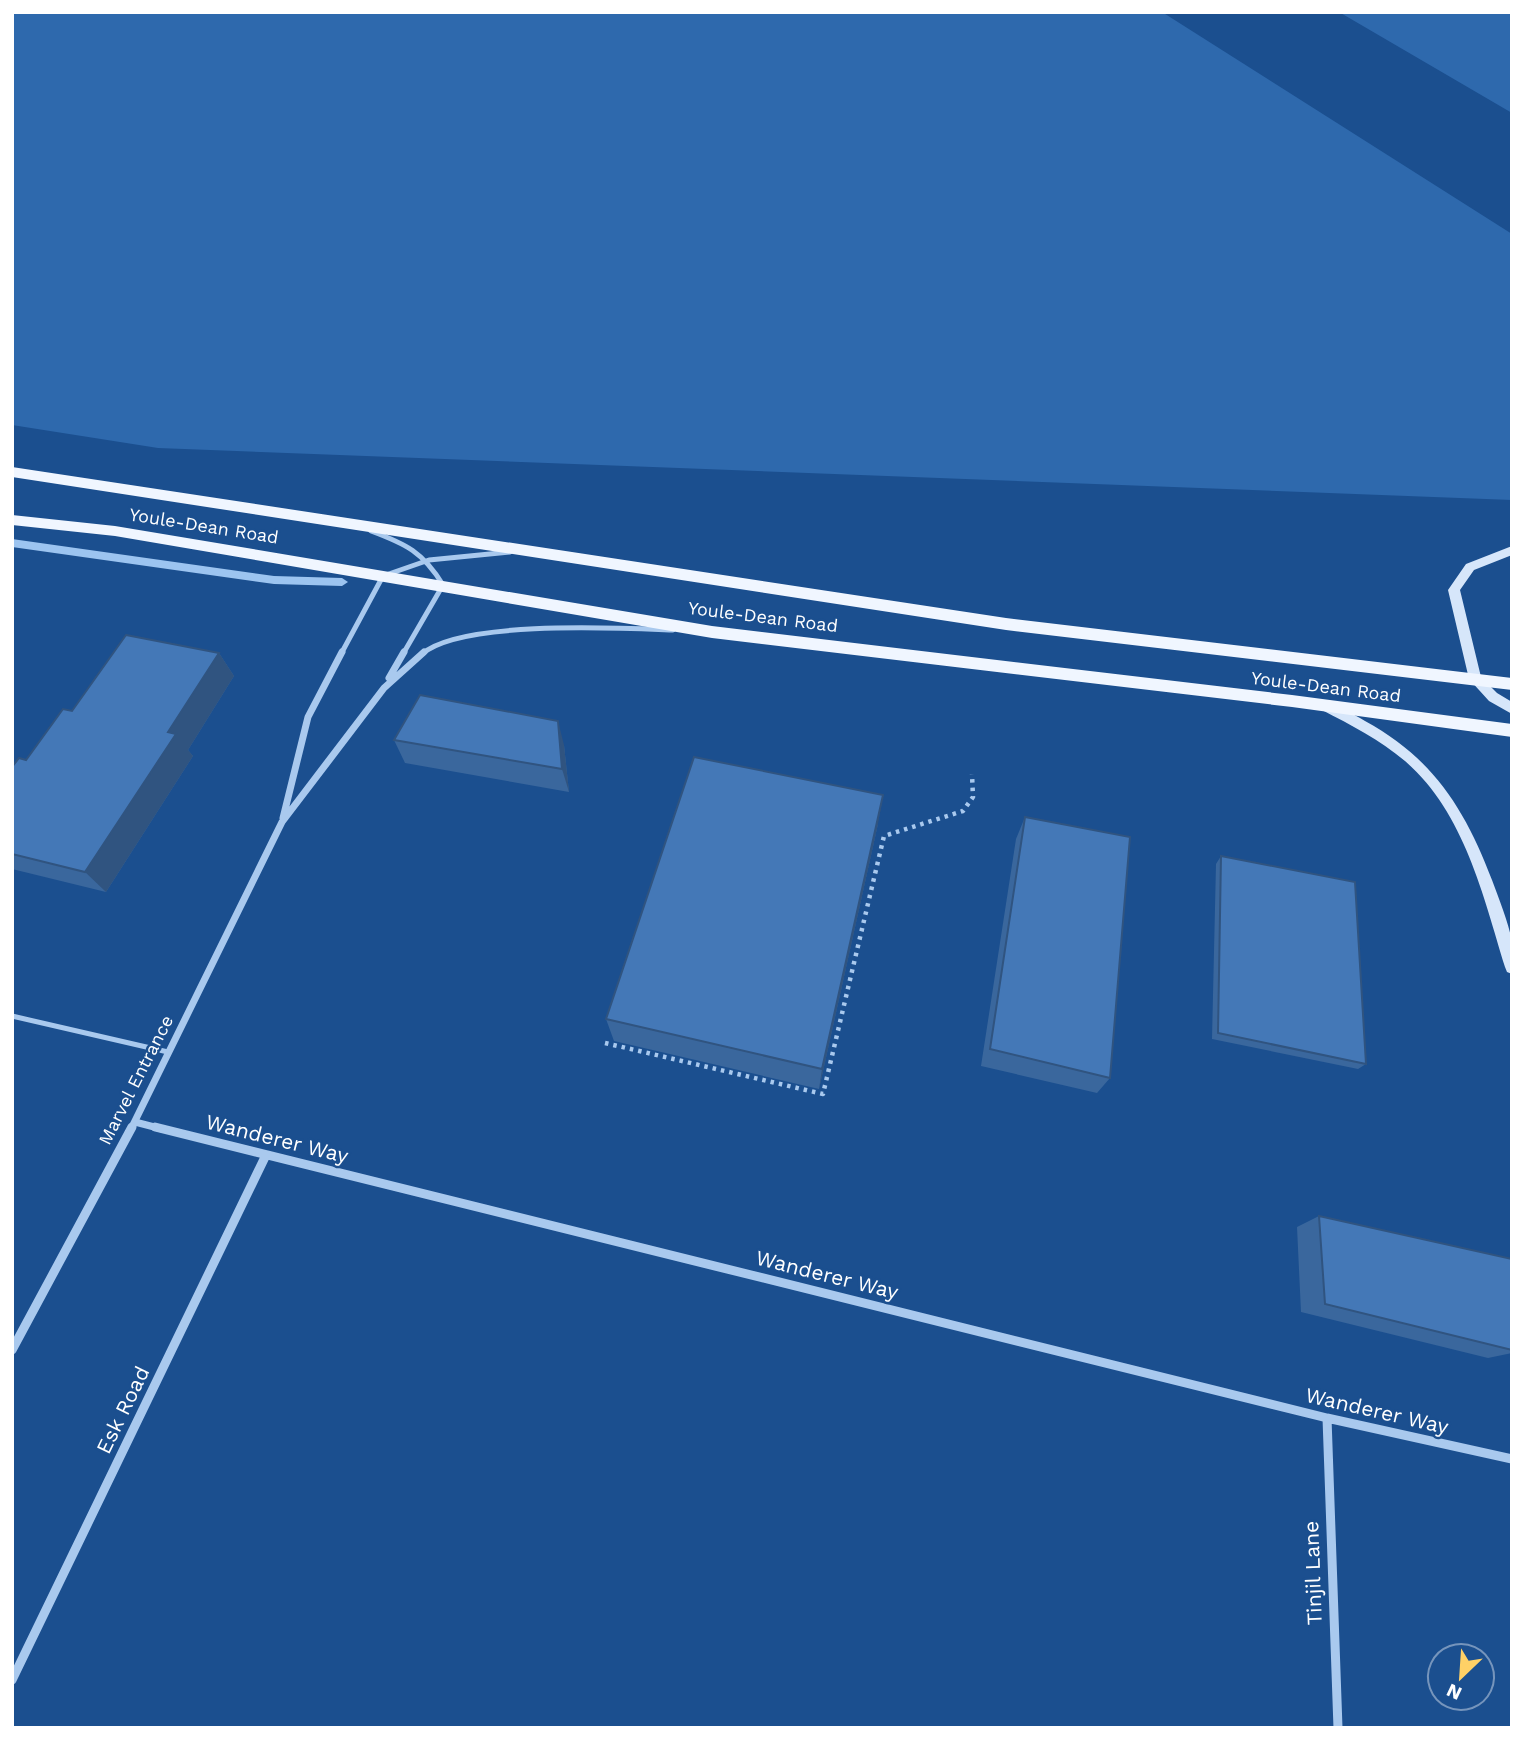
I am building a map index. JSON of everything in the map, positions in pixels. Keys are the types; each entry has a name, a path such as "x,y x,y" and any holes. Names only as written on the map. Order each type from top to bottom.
{"main road":[{"name":"Youle-Dean Road","path":"12,471 1006,624 1512,684"},
{"name":"Youle-Dean Road","path":"12,520 116,531 712,632 1512,731"}],"street":[{"path":"346,522 407,544 429,560 443,585"},
{"path":"1512,550 1470,568 1454,590 1475,679 1493,697 1512,709"},
{"path":"383,576 429,560 544,551"},
{"name":"Marvel Entrance","path":"282,822 308,717 383,576"},
{"name":"Marvel Entrance","path":"12,1350 135,1122 282,822 384,688 443,585"},
{"name":"Marvel Entrance","path":"384,688 428,649 468,635 572,627 712,632"},
{"path":"1327,706 1381,736 1421,768 1456,817 1476,857 1512,967"},
{"name":"Wanderer Way","path":"135,1122 1327,1418 1512,1459"},
{"name":"Esk Road","path":"12,1680 266,1155"},
{"name":"Tinjil Lane","path":"1327,1418 1338,1728"}],"lane":[{"path":"12,1016 169,1052"}],"path":[{"path":"605,1043 824,1094 884,836 963,811 973,797 972,775"}],"shaded area":[{"path":"12,12 1162,12 1512,234 1512,500 158,448 12,425"},
{"path":"1339,12 1512,12 1512,113"}],"building":[{"path":"126,635 219,653 168,732 176,734 85,872 12,854 12,767 19,758 26,760 63,709 72,711"},
{"path":"420,695 558,721 562,769 394,740"},
{"path":"694,757 883,795 822,1069 606,1019"},
{"path":"1025,817 1130,837 1110,1078 990,1049"},
{"path":"1221,856 1355,882 1366,1064 1218,1033"},
{"path":"1319,1216 1512,1259 1512,1350 1325,1304"}],"waterway":[{"path":"12,543 274,580 342,582"}]}
